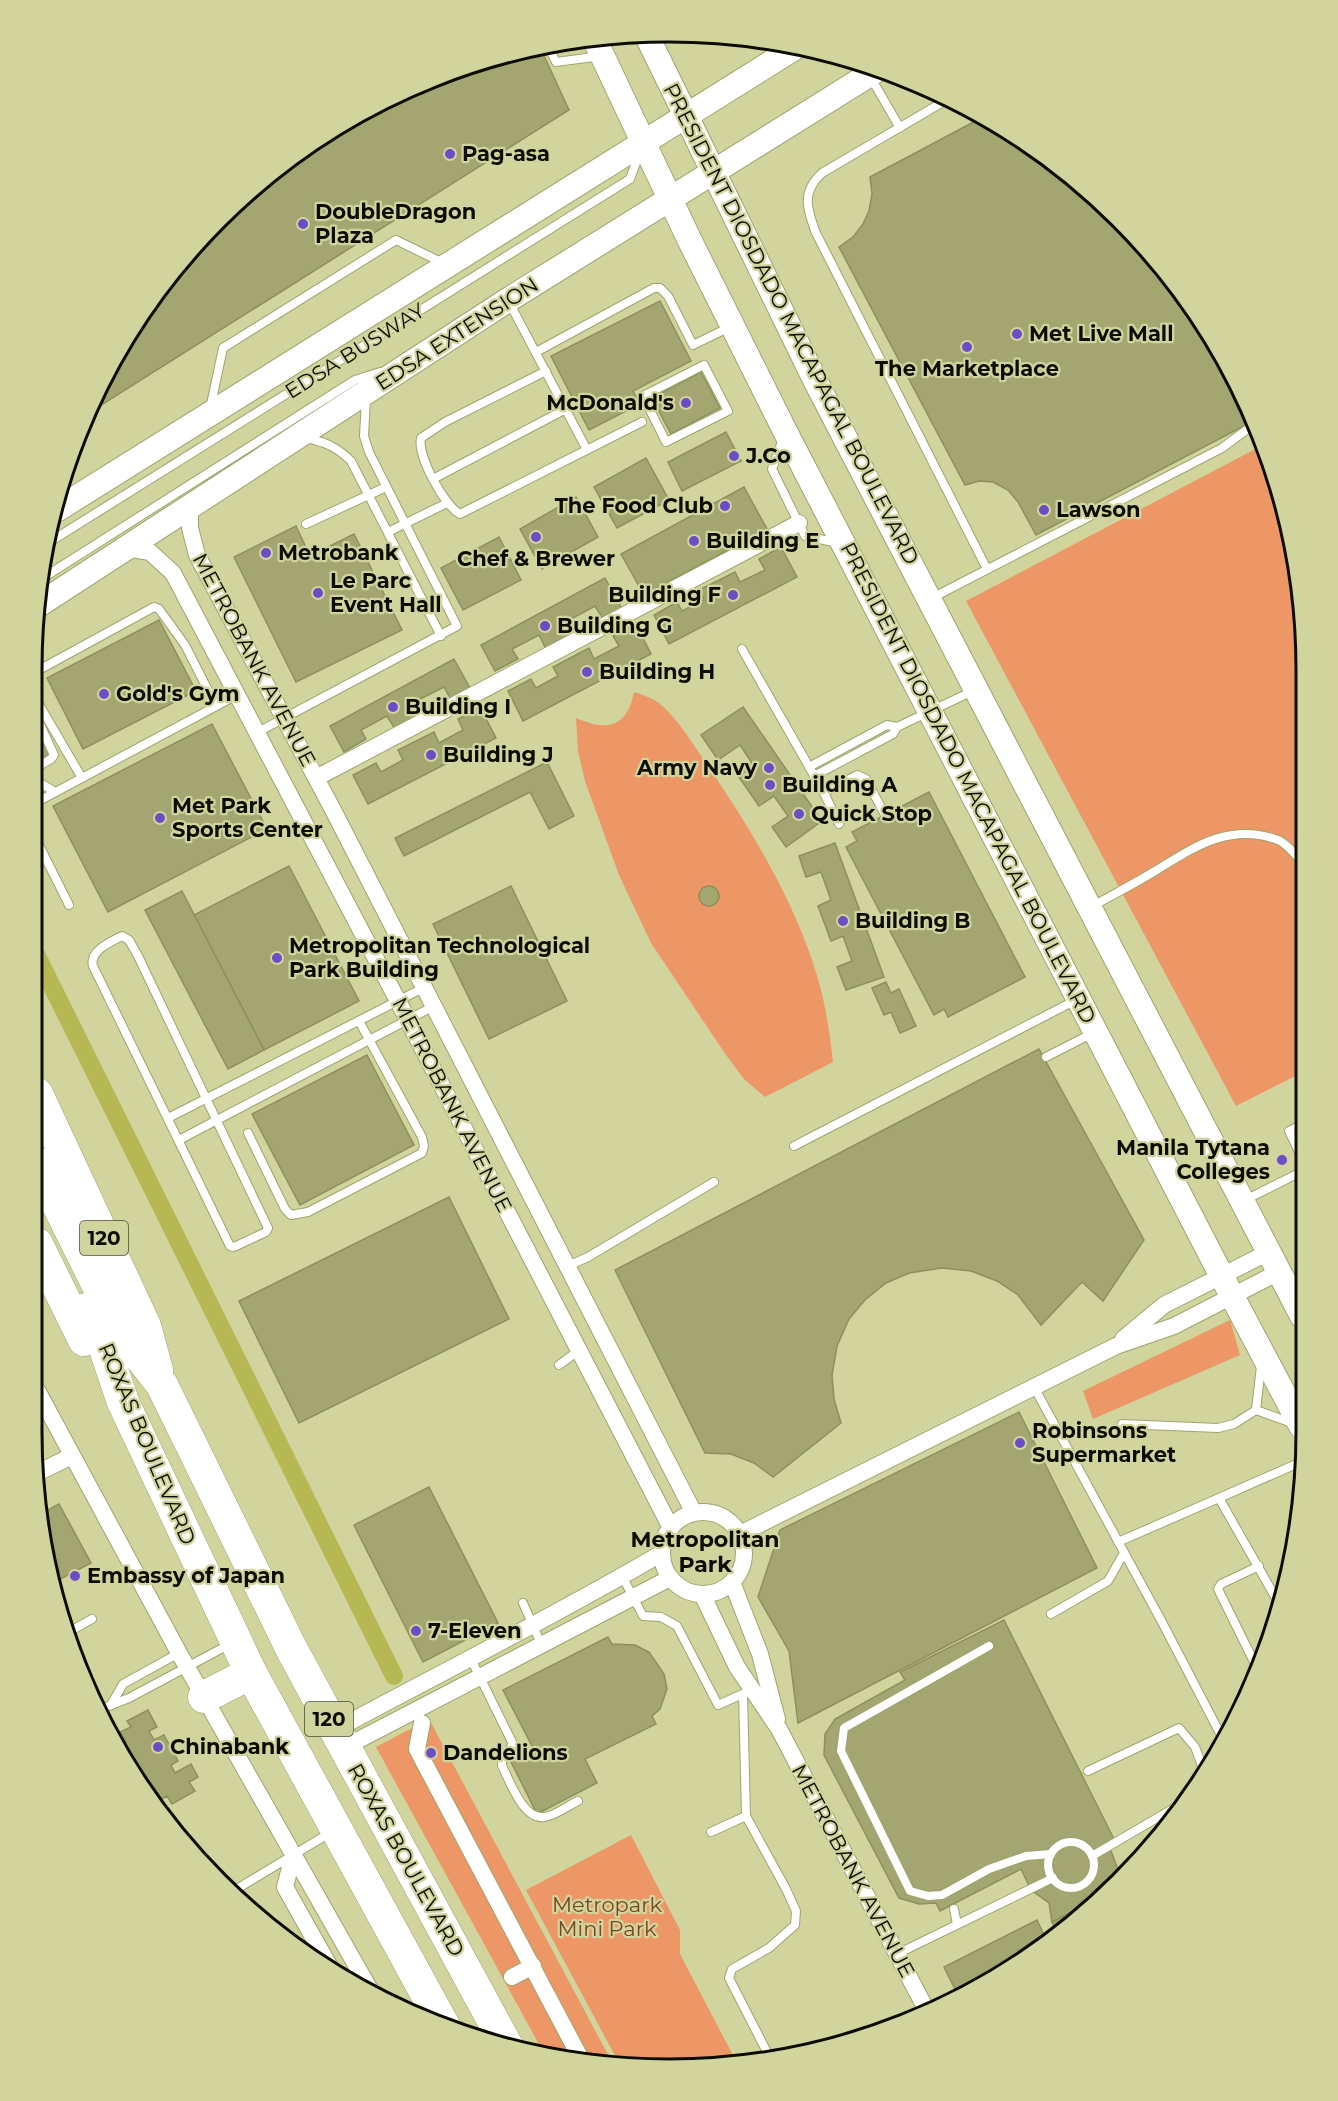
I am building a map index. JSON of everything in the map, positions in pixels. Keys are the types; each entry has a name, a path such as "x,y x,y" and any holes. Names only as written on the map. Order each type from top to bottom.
{"highway":[{"name":"120","path":"42,1105 145,1326 162,1385"},
{"name":"ROXAS BOULEVARD","path":"44,1199 122,1334 162,1385 292,1650 502,2036"},
{"name":"ROXAS BOULEVARD","path":"44,1199 103,1343 123,1402 235,1642 438,2014"},
{"name":"120","path":"42,1254 89,1349 123,1402"},
{"path":"204,1697 250,1673"}],"main road":[{"name":"PRESIDENT DIOSDADO MACAPAGAL BOULEVARD","path":"651,42 816,382 1296,1303"},
{"name":"PRESIDENT DIOSDADO MACAPAGAL BOULEVARD","path":"598,47 786,433 1296,1417"},
{"path":"63,506 786,53"},
{"name":"EDSA EXTENSION","path":"46,600 508,300 869,74"}],"street":[{"name":"METROBANK AVENUE","path":"190,507 190,528 196,555 435,1006 694,1513"},
{"path":"316,778 799,523"},
{"name":"METROBANK AVENUE","path":"126,548 150,552 173,573 671,1528"},
{"path":"740,1534 1116,1346 1174,1326 1227,1286 1283,1275"},
{"path":"42,1399 183,1660 364,1980"},
{"path":"43,1470 72,1456"},
{"path":"707,1512 721,1516 740,1534 744,1546 744,1559 740,1571 732,1582 713,1593 690,1592 679,1586 670,1578 664,1566 662,1553 664,1540 671,1528 685,1516 694,1513 707,1512"},
{"path":"340,1738 432,1678 471,1659 662,1553"},
{"path":"340,1738 441,1696 670,1578"},
{"name":"METROBANK AVENUE","path":"732,1582 760,1654 779,1729"},
{"name":"METROBANK AVENUE","path":"702,1594 747,1692 779,1729 923,2004"},
{"path":"432,1678 441,1696"},
{"path":"422,1723 417,1749 578,2052"},
{"path":"293,1856 285,1887 323,1954"},
{"path":"512,1977 533,1966"}],"lane":[{"path":"552,53 556,62 598,47"},
{"path":"877,77 900,128"},
{"path":"940,104 822,173 809,189 807,200 816,233 987,569"},
{"name":"EDSA BUSWAY","path":"56,538 630,179 644,143"},
{"path":"208,414 223,348 304,297 396,240 448,265"},
{"path":"536,352 654,288 660,288 668,296 693,345 733,325"},
{"path":"508,300 587,450"},
{"name":"EDSA BUSWAY","path":"49,574 355,380 422,357"},
{"path":"704,365 728,411 666,442 643,396 704,365"},
{"path":"546,371 445,422 421,438 419,445 433,479 447,503 460,514 642,422"},
{"path":"256,733 457,626 369,452 364,436 363,419 366,393"},
{"path":"433,479 566,409"},
{"path":"930,600 1222,448 1248,429"},
{"path":"786,433 772,469 805,536 845,545"},
{"path":"299,436 326,442 340,450 351,461 441,636"},
{"path":"306,524 386,487"},
{"path":"388,532 447,503"},
{"path":"42,668 154,607 159,609 185,645 216,706"},
{"path":"742,649 824,793 839,824"},
{"path":"814,776 893,734 897,727 976,690"},
{"path":"42,799 237,695"},
{"path":"42,710 82,778"},
{"path":"809,768 887,725 897,727"},
{"path":"42,729 54,755 42,764"},
{"path":"824,793 858,775 866,779 885,815"},
{"path":"42,784 55,792"},
{"path":"1091,907 1192,847 1229,834 1253,834 1280,840 1296,856"},
{"path":"42,851 69,905"},
{"path":"122,936 129,940 138,956 264,1218 268,1228 266,1232 234,1247 230,1246 168,1118 93,966 93,954 112,940 122,936"},
{"path":"168,1118 425,987"},
{"path":"794,1146 1079,999"},
{"path":"179,1140 435,1006"},
{"path":"248,1133 285,1209 291,1215 308,1212 422,1153 424,1146 422,1137 359,1021"},
{"path":"1046,1057 1096,1032"},
{"path":"1296,1128 1289,1131 1296,1146"},
{"path":"1243,1202 1296,1175"},
{"path":"568,1266 588,1257 714,1182"},
{"path":"559,1365 578,1351"},
{"path":"1256,1410 1263,1354"},
{"path":"1034,1387 1219,1732"},
{"path":"1122,1424 1218,1428 1234,1424 1256,1410"},
{"path":"1256,1410 1296,1424"},
{"path":"1118,1542 1295,1465"},
{"path":"1219,1498 1275,1595"},
{"path":"1050,1614 1108,1581 1124,1553"},
{"path":"1253,1660 1218,1589 1221,1584 1259,1566"},
{"path":"622,1576 643,1616 661,1617 676,1626 717,1705 768,1683"},
{"path":"523,1603 541,1644"},
{"path":"73,1629 92,1619"},
{"path":"110,1705 123,1684 235,1642"},
{"path":"989,1646 844,1728 841,1751 910,1891 928,1896 942,1895 989,1869 1026,1856 1051,1854"},
{"path":"471,1659 513,1744 502,1759 502,1766 520,1804 535,1816 545,1817 578,1801"},
{"path":"106,1707 129,1698 183,1660"},
{"path":"747,1692 746,1816 796,1911 795,1925 769,1948 732,1969 729,1978 767,2051"},
{"path":"1088,1771 1179,1728 1196,1747 1201,1763"},
{"path":"1092,1856 1167,1812"},
{"path":"711,1832 746,1816"},
{"path":"239,1887 336,1829"},
{"path":"1069,1842 1083,1845 1092,1856 1094,1870 1086,1883 1064,1887 1053,1878 1049,1866 1051,1854 1056,1848 1069,1842"},
{"path":"897,1954 1053,1878"},
{"path":"954,1909 957,1924"}],"green space":[{"path":"1256,449 1275,507 1284,547 1295,628 1296,1076 1236,1106 966,601"},
{"path":"634,692 656,701 666,709 720,783 765,857 791,908 820,985 833,1062 765,1097 744,1079 726,1055 651,943 619,875 585,781 578,751 576,718 598,725 614,723 626,713"},
{"path":"1230,1320 1240,1355 1093,1419 1083,1391"},
{"path":"429,1719 609,2056 540,2045 376,1747"},
{"name":"Metropark Mini Park","path":"631,1835 680,1930 680,1954 733,2056 669,2059 616,2057 526,1890"}],"building":[{"name":"DoubleDragon Plaza","path":"544,55 569,110 101,405 126,355 148,321 198,256 256,198 321,148 356,126 429,90 467,75"},
{"name":"Met Live Mall","path":"974,122 1017,148 1082,198 1112,226 1166,287 1212,356 1246,424 1036,535 1018,502 1008,490 993,482 979,481 965,485 839,247 853,237 869,211 872,194 870,177"},
{"path":"660,301 691,361 633,391 640,404 589,430 551,356"},
{"name":"McDonald's","path":"701,372 720,408 671,434 652,398"},
{"path":"726,432 741,461 682,491 668,462"},
{"path":"646,458 669,500 617,528 594,487"},
{"name":"Building E","path":"744,487 767,529 644,595 621,554"},
{"path":"576,497 598,537 542,569 520,529"},
{"name":"Le Parc Event Hall","path":"296,526 310,556 354,534 402,630 296,682 234,557"},
{"path":"499,537 521,580 463,610 441,568"},
{"name":"Building F","path":"781,547 797,577 669,644 654,615 677,602 682,611 704,600 699,590 735,572 740,582 765,570 759,559"},
{"name":"Building G","path":"605,578 622,609 603,619 595,606 569,620 576,632 546,649 539,635 512,649 518,659 495,671 481,645"},
{"path":"159,620 196,691 83,749 47,678"},
{"name":"Building H","path":"636,624 651,654 523,721 508,691 531,679 536,688 558,676 553,667 589,648 594,659 619,646 613,636"},
{"name":"Building I","path":"454,659 471,690 451,700 444,687 418,700 425,713 395,729 387,716 361,730 366,739 344,752 330,726"},
{"name":"Building J","path":"480,707 496,738 368,804 353,775 376,763 381,772 403,760 398,750 434,732 439,743 463,730 458,719"},
{"name":"Building A","path":"743,707 822,821 786,847 772,827 788,816 774,796 759,806 736,773 752,763 740,745 718,760 701,735"},
{"name":"Met Park Sports Center","path":"212,724 267,829 108,912 53,806"},
{"path":"42,738 50,755 42,759"},
{"path":"547,762 574,816 549,829 530,792 404,856 395,838"},
{"path":"929,792 1025,977 948,1017 944,1009 934,1015 846,847 857,841 852,832"},
{"name":"Building B","path":"835,843 884,977 846,990 837,967 852,961 843,936 831,941 818,906 831,900 821,872 806,877 799,856"},
{"name":"Metropolitan Technological Park Building","path":"289,866 359,1001 264,1050 194,915"},
{"path":"511,886 567,1001 489,1039 433,924"},
{"path":"705,886 713,886 719,892 719,900 713,906 705,906 699,900 699,892"},
{"path":"182,891 264,1050 228,1069 145,910"},
{"path":"886,982 891,993 899,989 916,1026 900,1033 891,1012 884,1015 872,988"},
{"path":"1039,1049 1144,1240 1103,1301 1082,1282 1041,1325 1018,1295 997,1281 971,1271 942,1268 909,1273 886,1283 865,1300 849,1319 837,1346 832,1375 834,1399 841,1423 773,1477 754,1463 731,1454 705,1453 615,1270"},
{"path":"367,1055 414,1145 300,1205 252,1114"},
{"path":"1296,1128 1296,1144 1289,1131"},
{"path":"449,1197 509,1319 299,1423 239,1301"},
{"path":"1019,1412 1097,1568 798,1723 789,1651 758,1597 780,1530"},
{"path":"429,1487 498,1623 423,1662 354,1525"},
{"path":"59,1504 91,1563 60,1579 54,1554 47,1511"},
{"path":"1004,1620 1116,1843 1109,1846 1118,1869 1071,1912 1052,1922 1049,1903 1031,1890 1021,1869 940,1911 936,1903 919,1904 899,1898 824,1755 825,1734 835,1719 905,1680 900,1672"},
{"path":"608,1637 612,1644 635,1645 649,1652 664,1674 667,1689 660,1709 652,1716 656,1724 585,1759 597,1783 537,1814 510,1760 533,1748 503,1690"},
{"path":"148,1710 157,1727 149,1731 154,1740 164,1735 178,1761 171,1765 175,1773 191,1764 198,1777 189,1782 195,1791 172,1804 167,1796 162,1799 124,1743 126,1742 120,1732 131,1727 127,1721"},
{"path":"1071,1912 1054,1926 1052,1922"},
{"path":"1037,1920 1044,1934 982,1975 955,1989 944,1967"}],"waterway":[{"path":"42,966 394,1676"}],"place":[{"name":"Pag-asa","path":"450,154"},
{"name":"DoubleDragon Plaza","path":"303,224"},
{"name":"Met Live Mall","path":"1017,334"},
{"name":"The Marketplace","path":"967,347"},
{"name":"McDonald's","path":"686,403"},
{"name":"J.Co","path":"734,456"},
{"name":"The Food Club","path":"725,506"},
{"name":"Lawson","path":"1044,510"},
{"name":"Chef & Brewer","path":"536,537"},
{"name":"Building E","path":"694,541"},
{"name":"Metrobank","path":"266,553"},
{"name":"Le Parc Event Hall","path":"318,593"},
{"name":"Building F","path":"733,595"},
{"name":"Building G","path":"545,626"},
{"name":"Building H","path":"587,672"},
{"name":"Gold's Gym","path":"104,694"},
{"name":"Building I","path":"393,707"},
{"name":"Building J","path":"431,755"},
{"name":"Army Navy","path":"769,768"},
{"name":"Building A","path":"770,785"},
{"name":"Quick Stop","path":"799,814"},
{"name":"Met Park Sports Center","path":"160,818"},
{"name":"Building B","path":"843,921"},
{"name":"Metropolitan Technological Park Building","path":"277,958"},
{"name":"Manila Tytana Colleges","path":"1282,1160"},
{"name":"Robinsons Supermarket","path":"1020,1443"},
{"name":"Embassy of Japan","path":"75,1576"},
{"name":"7-Eleven","path":"416,1631"},
{"name":"Chinabank","path":"158,1747"},
{"name":"Dandelions","path":"431,1753"}],"district":[{"name":"Metropolitan Park","path":"705,1552"}]}
